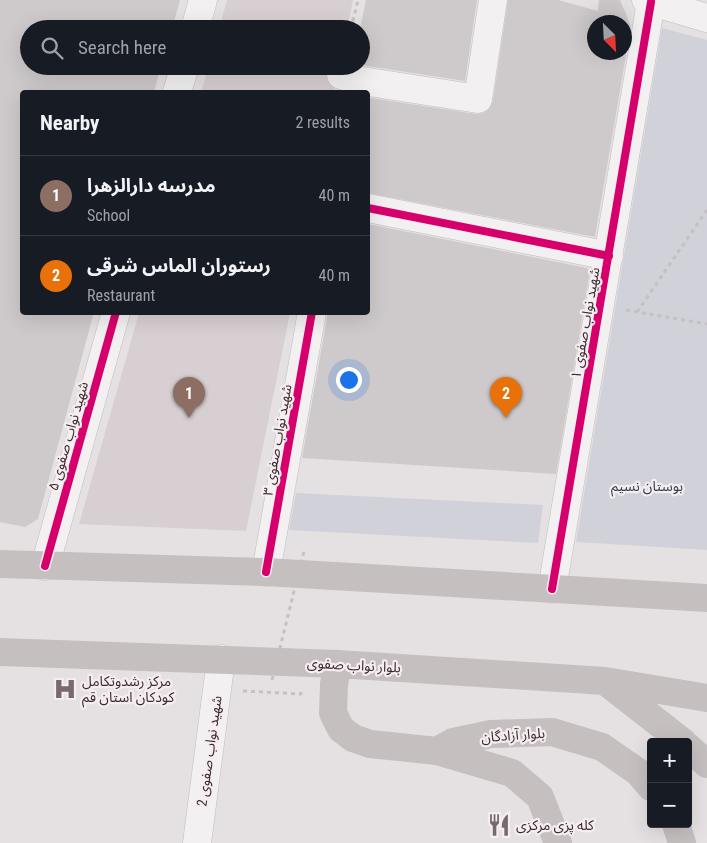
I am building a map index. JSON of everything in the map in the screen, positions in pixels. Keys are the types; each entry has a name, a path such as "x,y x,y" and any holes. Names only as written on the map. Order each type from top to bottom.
{"main road":[{"path":"0,564 266,572 706,599"},
{"name":"بلوار نواب صفوی","path":"0,652 338,664 605,681 703,695"},
{"path":"338,664 334,684 333,713 342,729 353,738 370,744 436,751"},
{"path":"605,681 678,738"},
{"name":"بلوار آزادگان","path":"436,751 453,742 491,734 552,732 602,748 638,772 648,783"},
{"path":"692,750 707,764"},
{"name":"بلوار آزادگان","path":"436,751 512,772 540,797 558,843"},
{"path":"677,828 682,843"}],"street":[{"path":"197,20 203,0"},
{"path":"350,83 478,99 493,0"},
{"path":"648,1 707,18"},
{"name":"شهید نواب صفوی ۱","path":"552,590 601,306 648,1"},
{"path":"178,90 182,75"},
{"path":"370,208 609,256"},
{"name":"شهید نواب صفوی ۵","path":"45,566 115,315"},
{"name":"شهید نواب صفوی ۳","path":"266,572 311,315"},
{"name":"شهید نواب صفوی 2","path":"197,843 221,659"}],"path":[{"path":"353,20 358,0"},
{"path":"636,312 707,210"},
{"path":"601,306 707,324"},
{"path":"272,680 304,551"},
{"path":"217,689 301,694 302,683"}],"shaded area":[{"path":"227,0 353,0 349,20 221,20"},
{"path":"206,75 337,75 334,90 202,90"},
{"path":"138,315 290,315 246,531 79,524"}],"green space":[{"name":"بوستان نسیم","path":"662,28 707,40 707,550 576,542"},
{"path":"296,493 543,505 538,543 289,530"}],"building":[{"path":"0,0 180,0 174,20 20,20 20,75 159,75 155,90 20,90 20,315 93,315 38,519 25,527 0,522"},
{"path":"366,0 477,0 465,81 370,66 370,20 362,20"},
{"path":"508,0 558,0 598,11 599,0 620,0 626,15 587,15 587,60 625,60 595,237 370,193 370,99 476,114 484,113 490,108 493,101"},
{"path":"370,224 587,268 590,271 556,474 302,458 327,315 370,315"}],"cycle path":[{"path":"552,589 651,2"},
{"path":"370,208 609,256"},
{"path":"45,566 115,315"},
{"path":"266,572 311,315"}],"place":[{"name":"مدرسه دارالزهرا","path":"189,418"},
{"name":"رستوران الماس شرقی","path":"506,418"},
{"name":"مرکز رشدوتکامل کودکان استان قم","path":"65,689"},
{"name":"کله پزی مرکزی","path":"499,825"}]}
